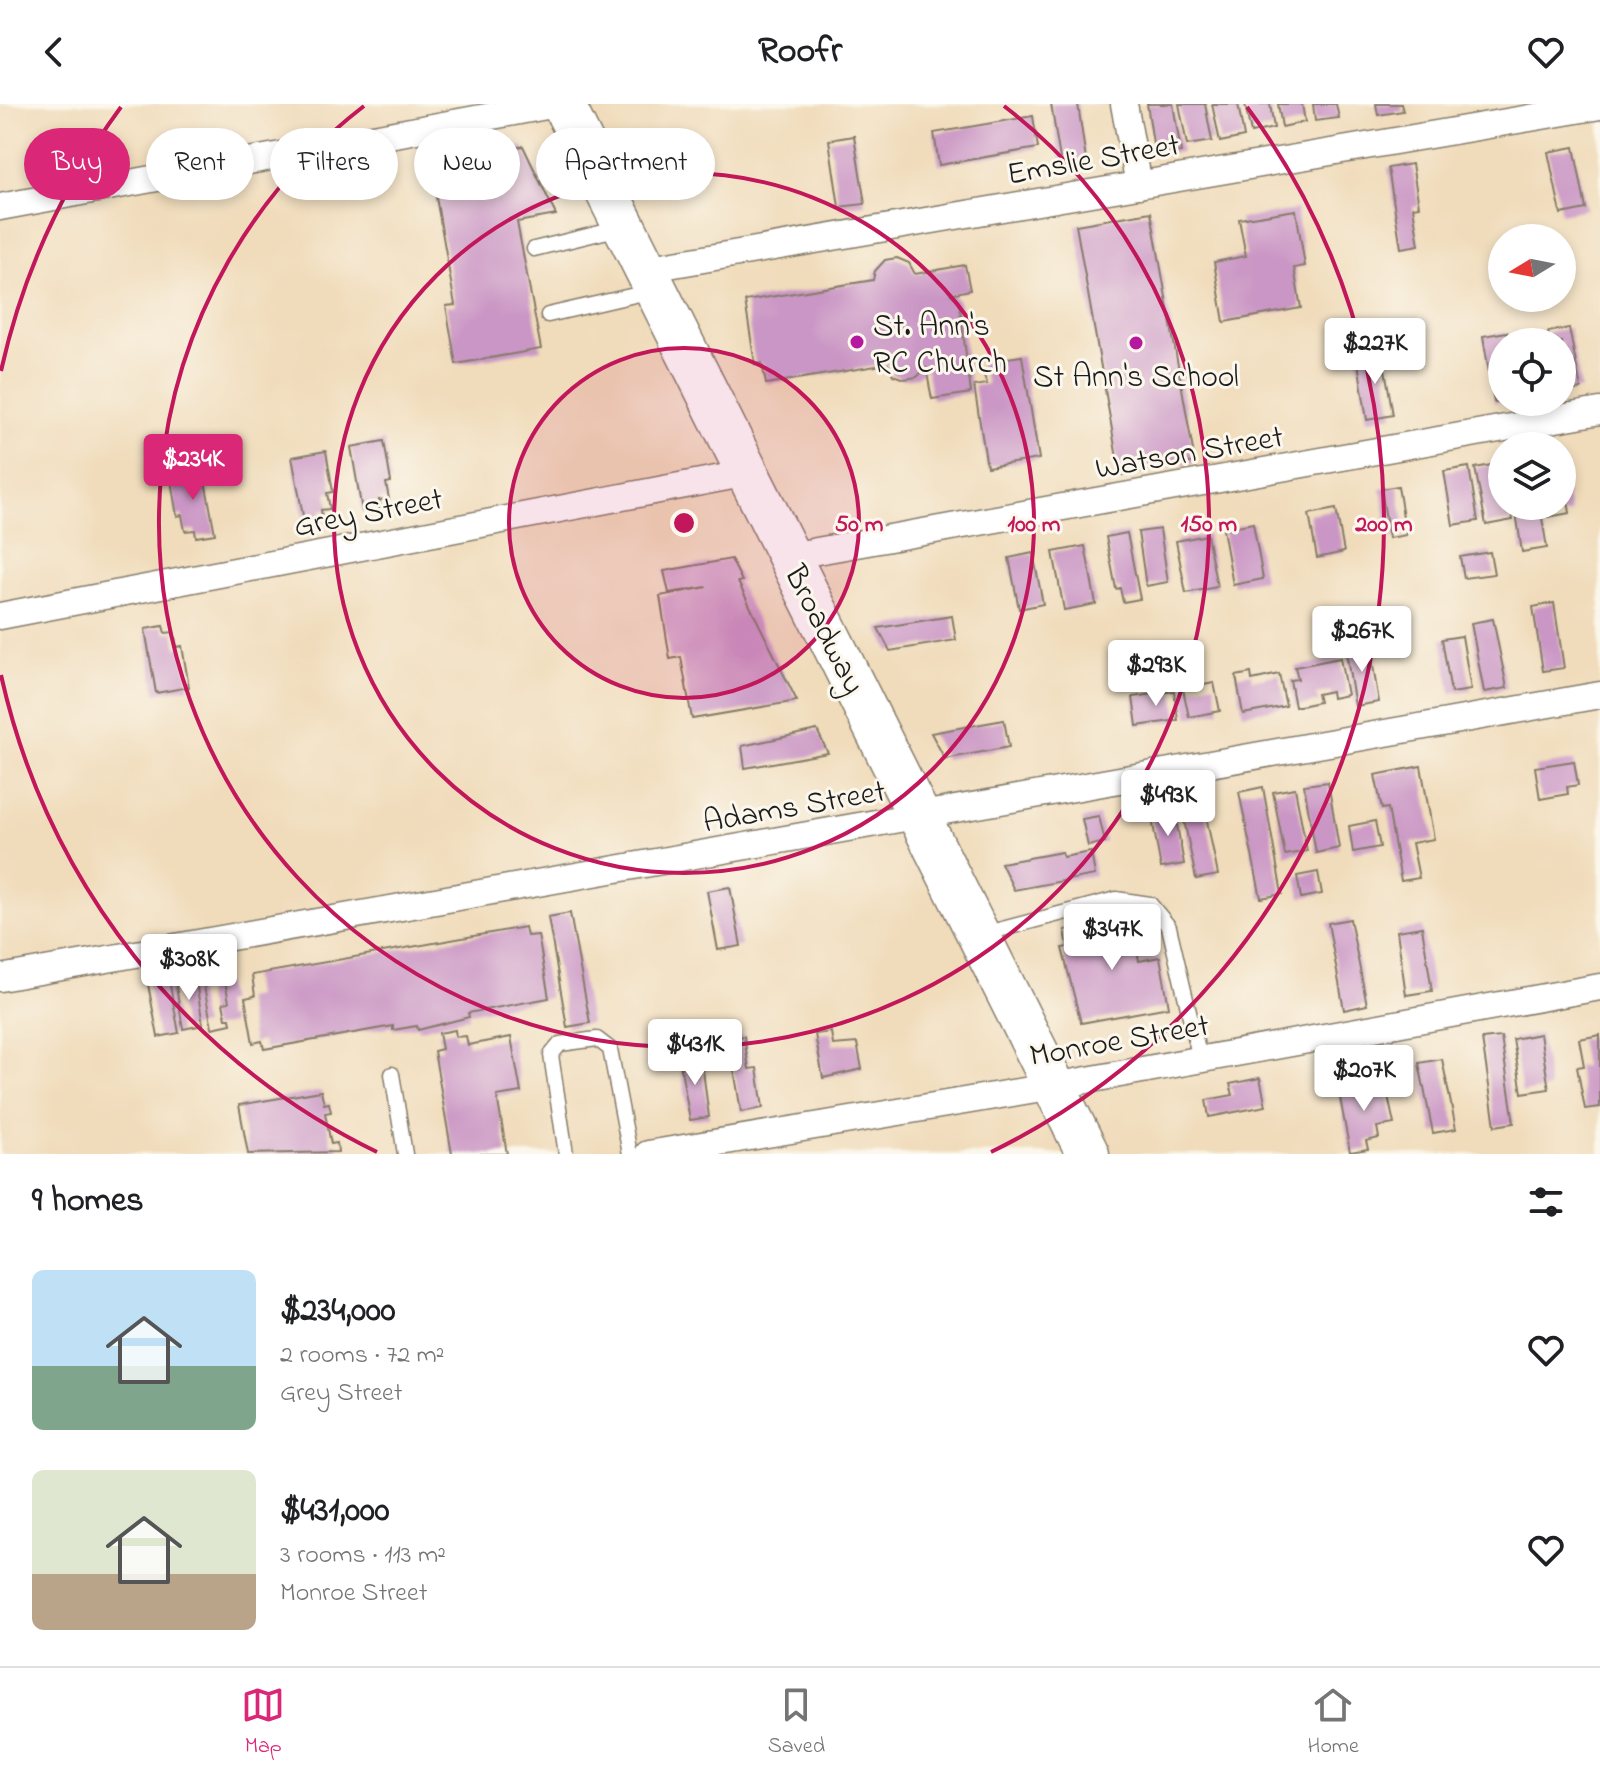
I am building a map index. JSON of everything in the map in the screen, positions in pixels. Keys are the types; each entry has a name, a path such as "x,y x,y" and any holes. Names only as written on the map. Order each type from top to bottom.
{"main road":[{"name":"Broadway","path":"563,104 1088,1154"}],"street":[{"path":"0,207 557,104"},
{"path":"1124,104 1139,185"},
{"name":"Emslie Street","path":"651,279 1139,185 1600,106"},
{"name":"Watson Street","path":"789,556 1600,411"},
{"name":"Grey Street","path":"0,616 748,473"},
{"name":"Adams Street","path":"0,978 1600,695"},
{"name":"Monroe Street","path":"648,1154 1054,1086 1600,987"}],"lane":[{"path":"534,249 625,227"},
{"path":"548,315 651,279"},
{"path":"979,935 1116,899 1150,904 1169,927 1200,1059"},
{"path":"566,1154 551,1055 560,1044 597,1039 610,1049 630,1154"},
{"path":"392,1074 405,1154"}],"building":[{"path":"1051,104 1078,104 1087,167 1062,171"},
{"path":"1147,104 1173,104 1181,152 1155,156"},
{"path":"1179,104 1205,104 1212,141 1187,145"},
{"path":"1212,104 1238,104 1244,137 1220,142"},
{"path":"1245,104 1270,104 1274,128 1251,133"},
{"path":"1278,104 1302,104 1305,122 1282,127"},
{"path":"1313,104 1336,104 1339,118 1315,121"},
{"path":"1376,104 1401,104 1403,111 1378,115"},
{"path":"1033,116 1038,148 939,165 934,133"},
{"path":"854,136 865,204 839,207 829,140"},
{"path":"523,146 536,173 536,200 549,200 556,215 517,222 541,349 456,364 446,306 455,305 437,200 520,200 520,147"},
{"path":"1574,147 1586,209 1561,214 1548,152"},
{"path":"1412,164 1419,206 1413,207 1419,245 1401,248 1388,168"},
{"path":"1296,210 1305,266 1294,268 1301,308 1224,322 1214,262 1246,256 1239,219"},
{"name":"St Ann's School","path":"1151,212 1195,462 1120,475 1076,225"},
{"name":"St. Ann's RC Church","path":"897,258 909,263 915,274 965,265 970,290 951,294 959,301 971,393 932,399 926,368 917,377 904,379 893,375 888,364 766,384 762,363 755,364 745,301 873,280 875,271 885,260"},
{"path":"1488,335 1488,366 1483,336"},
{"path":"1382,352 1393,415 1367,420 1357,356"},
{"path":"1022,356 1039,459 987,467 974,386 987,384 979,362"},
{"path":"1576,364 1581,389 1576,390"},
{"path":"384,441 391,482 386,483 389,499 379,500 381,508 362,511 351,447"},
{"path":"326,451 333,492 327,493 330,509 321,510 322,518 304,521 292,457"},
{"path":"1488,466 1488,520 1513,520 1486,525 1475,468"},
{"path":"1469,467 1478,521 1453,525 1444,471"},
{"path":"203,470 215,534 196,537 195,530 185,531 182,515 177,516 170,475"},
{"path":"1398,486 1406,535 1389,538 1381,489"},
{"path":"1336,509 1344,552 1317,558 1309,514"},
{"path":"1517,520 1542,520 1547,548 1522,552"},
{"path":"1253,523 1263,579 1233,585 1223,529"},
{"path":"1160,529 1168,582 1146,586 1138,532"},
{"path":"1127,533 1140,599 1123,602 1120,588 1116,589 1106,537"},
{"path":"1207,535 1217,587 1186,593 1176,541"},
{"path":"1085,546 1096,604 1064,610 1053,552"},
{"path":"1490,552 1494,574 1464,578 1460,557"},
{"path":"1033,553 1043,604 1019,609 1009,558"},
{"path":"731,559 742,581 738,582 797,701 692,719 681,657 670,659 660,596 707,587 669,593 664,571"},
{"path":"1554,603 1564,668 1543,671 1533,607"},
{"path":"952,616 956,640 890,651 878,628"},
{"path":"1493,619 1507,688 1484,692 1471,623"},
{"path":"163,626 165,633 174,632 177,647 182,646 189,687 156,693 145,629"},
{"path":"1462,636 1471,690 1451,693 1442,639"},
{"path":"1369,642 1379,702 1355,706 1345,646"},
{"path":"1340,658 1347,695 1332,698 1331,691 1317,694 1319,702 1295,707 1290,680 1298,679 1295,667"},
{"path":"1251,673 1252,680 1279,674 1286,706 1243,714 1236,676"},
{"path":"1214,683 1220,711 1189,717 1183,689"},
{"path":"1174,691 1178,720 1137,726 1133,697"},
{"path":"1004,720 1009,747 945,759 931,733"},
{"path":"817,730 828,753 745,768 742,746"},
{"path":"1574,761 1578,785 1567,787 1568,794 1540,799 1535,767"},
{"path":"1421,766 1434,839 1412,843 1419,878 1401,881 1388,808 1382,809 1375,775"},
{"path":"1328,782 1339,848 1316,853 1304,785"},
{"path":"1263,787 1282,894 1261,898 1239,792"},
{"path":"1295,788 1307,851 1285,855 1273,792"},
{"path":"1203,801 1218,875 1196,879 1181,805"},
{"path":"1174,808 1184,864 1161,868 1151,813"},
{"path":"1099,816 1105,842 1088,846 1082,819"},
{"path":"1375,821 1380,847 1353,852 1349,826"},
{"path":"1062,852 1063,857 1091,852 1095,875 1014,890 1001,863"},
{"path":"1318,872 1322,894 1301,898 1297,876"},
{"path":"730,887 741,946 718,950 707,891"},
{"path":"570,913 590,1023 567,1027 548,917"},
{"path":"1131,917 1139,961 1160,957 1169,1007 1081,1023 1062,948 1068,947 1065,930"},
{"path":"1350,919 1367,1005 1344,1010 1328,923"},
{"path":"525,927 527,936 538,935 549,998 468,1013 469,1017 418,1030 417,1026 393,1030 393,1026 264,1049 262,1041 253,1043 245,998 255,996 252,975"},
{"path":"1422,927 1432,991 1406,995 1397,931"},
{"path":"223,971 229,1002 223,1003 226,1018 230,1018 231,1024 212,1028 202,976"},
{"path":"168,975 179,1033 158,1037 147,979"},
{"path":"195,976 203,1025 183,1029 175,980"},
{"path":"455,1030 456,1037 466,1036 468,1045 511,1037 521,1092 497,1096 507,1154 452,1154 434,1051 442,1049 439,1033"},
{"path":"831,1032 833,1045 857,1043 862,1069 823,1078 815,1034"},
{"path":"1540,1034 1549,1089 1522,1093 1513,1039"},
{"path":"1600,1035 1600,1107 1585,1109 1577,1067 1584,1066 1579,1039"},
{"path":"744,1036 749,1069 757,1068 763,1108 741,1112 729,1038"},
{"path":"1501,1037 1514,1123 1495,1126 1482,1039"},
{"path":"701,1055 709,1117 690,1120 679,1058"},
{"path":"1442,1059 1456,1129 1433,1133 1419,1063"},
{"path":"1260,1078 1266,1106 1209,1117 1206,1100 1233,1095 1230,1084"},
{"path":"1368,1082 1370,1090 1386,1087 1394,1124 1377,1127 1379,1138 1366,1141 1368,1149 1350,1152 1338,1087"},
{"path":"321,1091 324,1104 329,1103 331,1112 325,1113 331,1144 337,1143 338,1152 248,1154 239,1105"}],"place":[{"name":"St. Ann's RC Church","path":"857,342"},
{"name":"St Ann's School","path":"1136,343"}]}
